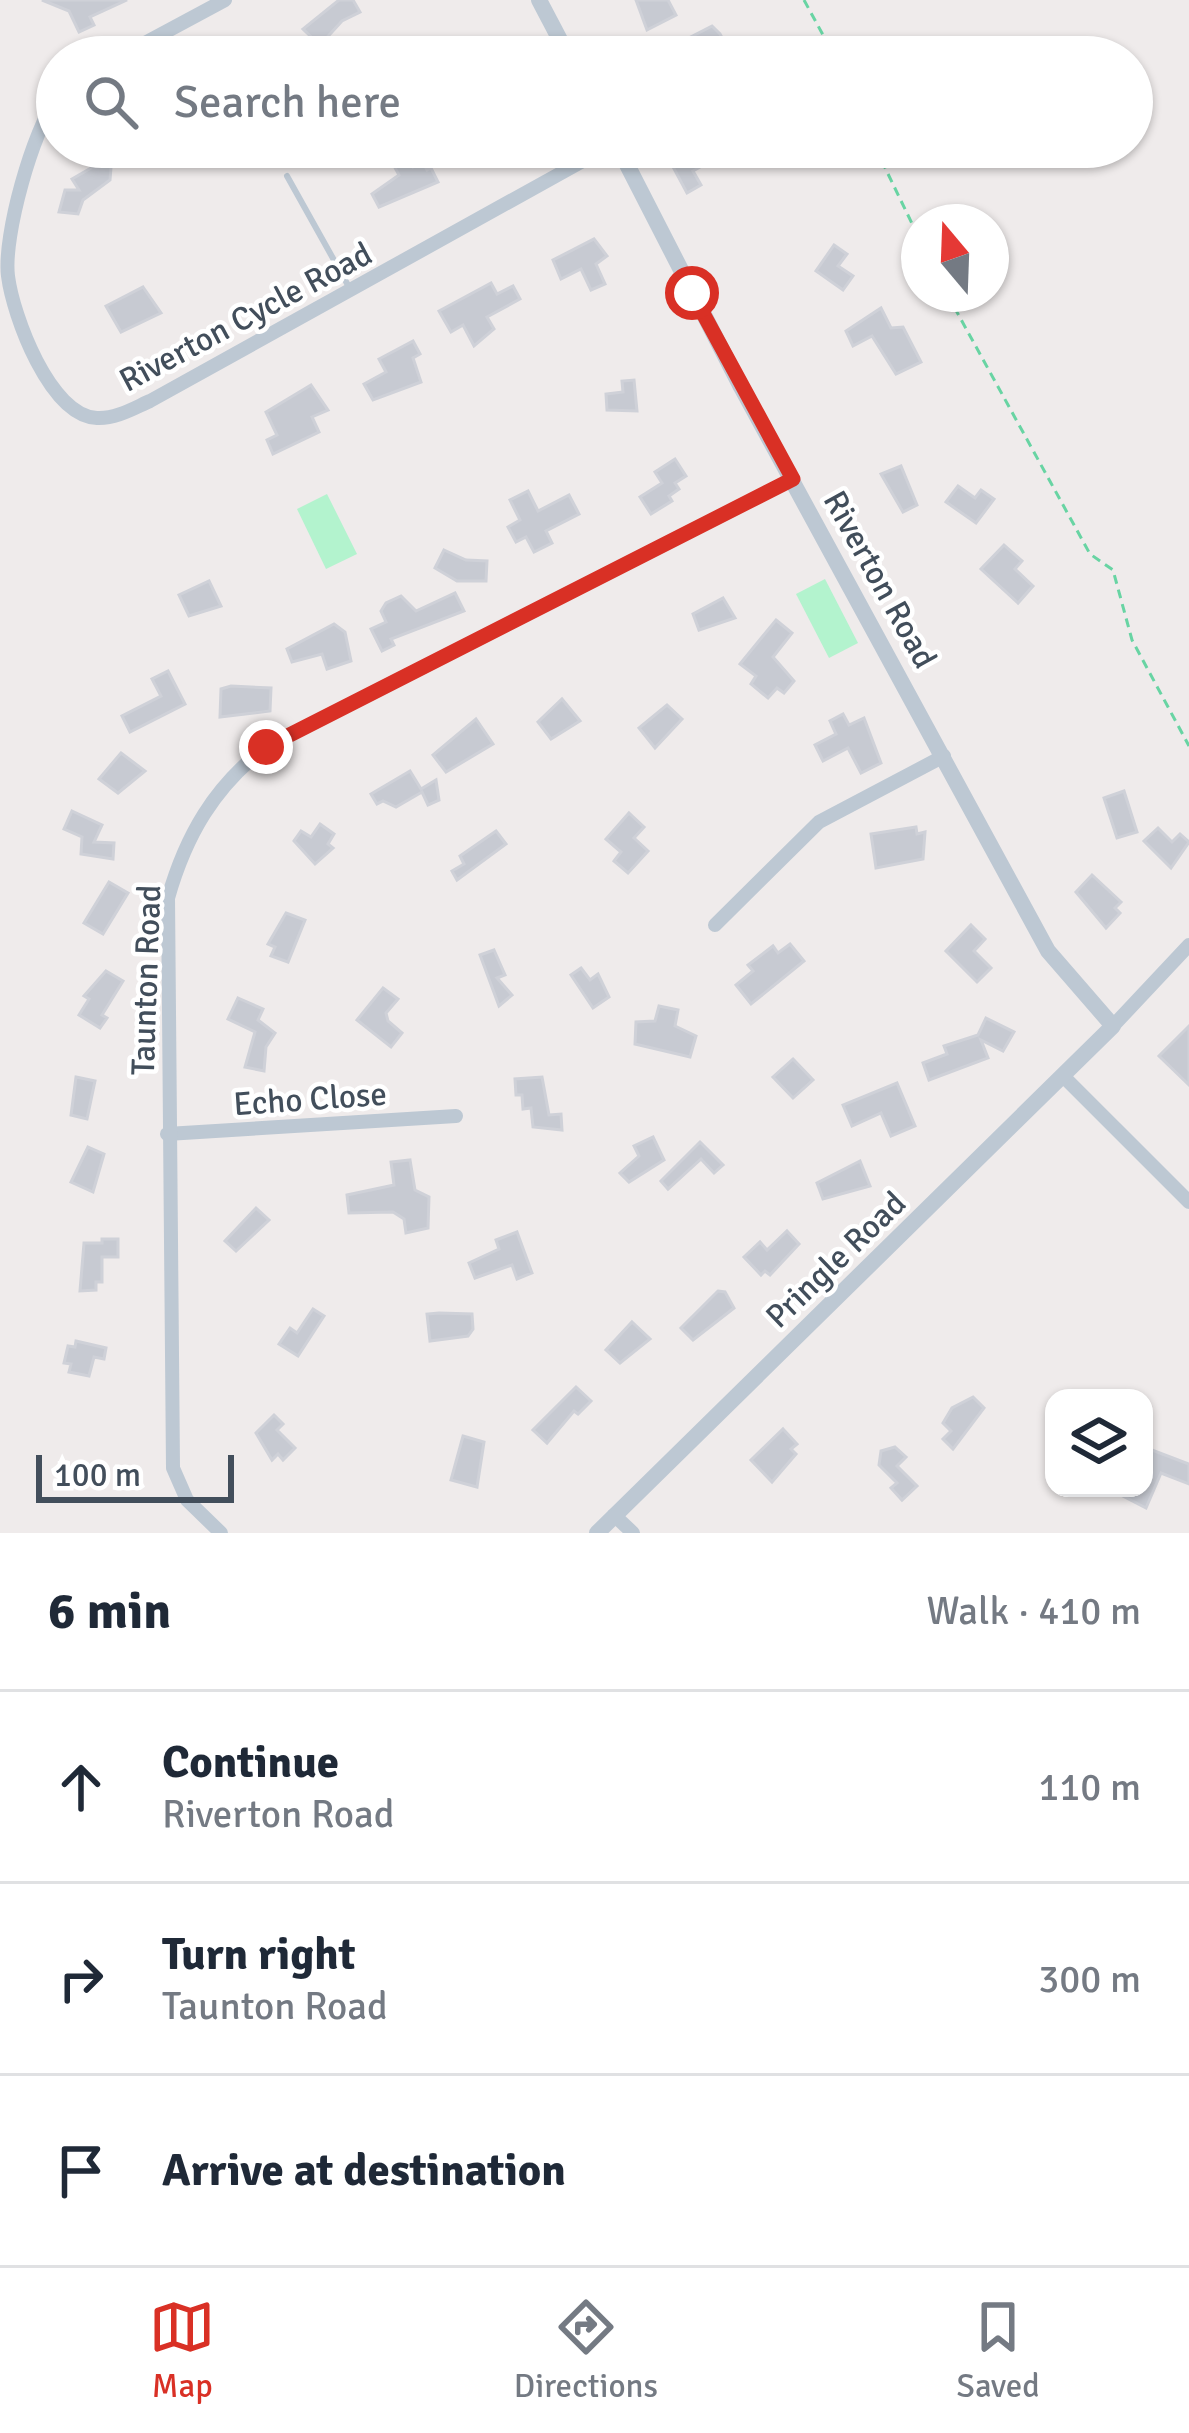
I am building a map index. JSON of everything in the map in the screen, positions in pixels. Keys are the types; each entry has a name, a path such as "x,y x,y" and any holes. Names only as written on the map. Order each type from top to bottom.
{"street":[{"path":"158,36 224,0"},
{"path":"539,0 558,36"},
{"name":"Riverton Cycle Road","path":"36,141 5,236 7,273 25,337 55,390 72,410 95,418 150,401 570,168"},
{"name":"Riverton Road","path":"628,168 1048,951 1113,1026"},
{"name":"Taunton Road","path":"221,1533 187,1500 173,1468 168,898 181,852 231,775 266,747 793,479"},
{"path":"715,925 819,823 944,757"},
{"path":"1113,1026 1189,945"},
{"name":"Pringle Road","path":"597,1533 1113,1026"},
{"path":"1064,1077 1189,1202"},
{"name":"Echo Close","path":"167,1134 456,1116"},
{"path":"614,1515 632,1533"}],"lane":[{"path":"287,176 352,290"}],"path":[{"path":"805,0 824,36"},
{"path":"885,168 903,204"},
{"path":"957,312 1090,554 1113,570 1132,640 1189,746"}],"green space":[{"path":"327,494 357,554 326,569 297,509"},
{"path":"825,579 858,643 829,658 796,594"}],"building":[{"path":"42,0 127,0 90,17 94,25 79,32 69,11"},
{"path":"339,0 353,0 360,12 342,21 328,36 310,36 303,29"},
{"path":"636,0 668,0 676,15 647,30"},
{"path":"712,26 721,36 693,36"},
{"path":"91,168 111,168 110,180 83,200 78,214 59,212 65,190 79,190 72,179"},
{"path":"395,168 431,168 438,182 379,207 372,194 399,175"},
{"path":"674,168 698,168 693,171 701,185 687,193"},
{"path":"594,239 607,256 596,264 605,284 591,290 581,269 561,279 553,260"},
{"path":"834,245 847,254 838,266 853,276 843,290 816,271"},
{"path":"491,283 497,294 513,286 520,299 487,317 494,329 474,346 463,325 451,332 439,311"},
{"path":"143,287 161,313 121,332 106,306"},
{"path":"881,308 891,328 903,327 921,362 896,374 872,336 853,346 846,331"},
{"path":"413,341 420,354 413,358 421,382 373,400 364,384 386,372 379,359"},
{"path":"634,380 637,411 607,410 606,394 623,392 622,381"},
{"path":"311,385 328,410 312,417 319,432 273,454 267,440 277,435 266,412"},
{"path":"675,459 686,476 675,483 679,489 669,496 672,501 651,514 640,497 662,483 655,472"},
{"path":"901,466 917,505 903,512 881,474"},
{"path":"958,486 975,498 981,490 994,499 976,523 946,502"},
{"path":"528,491 538,511 569,495 579,514 546,531 552,543 534,552 526,537 516,542 508,527 520,520 510,500"},
{"path":"1004,545 1022,561 1015,569 1033,586 1018,603 981,569"},
{"path":"444,550 466,560 487,561 486,581 457,581 435,568"},
{"path":"209,581 221,606 189,616 179,595"},
{"path":"455,593 464,611 391,639 394,645 382,651 371,629 386,622 381,611 386,603 401,596 416,611"},
{"path":"723,598 735,618 699,630 693,614"},
{"path":"776,620 792,633 773,657 794,681 784,693 777,688 768,698 751,684 756,676 740,664"},
{"path":"334,624 345,632 351,661 327,669 322,654 292,662 287,649"},
{"path":"168,671 185,704 130,732 122,716 161,696 152,679"},
{"path":"271,688 270,711 220,717 221,689"},
{"path":"562,699 580,721 551,739 538,722"},
{"path":"667,705 682,719 655,748 639,728"},
{"path":"843,714 849,725 864,718 881,763 861,773 848,748 823,761 815,745 836,734 830,721"},
{"path":"476,719 493,744 446,772 433,755"},
{"path":"121,753 145,771 118,793 99,779"},
{"path":"410,771 421,789 436,780 439,800 428,805 422,792 396,807 383,801 377,804 371,794"},
{"path":"1124,791 1137,832 1117,838 1104,798"},
{"path":"72,811 102,825 94,842 114,843 113,859 81,854 82,837 64,829"},
{"path":"629,813 644,827 634,838 648,851 628,873 614,861 621,852 606,839"},
{"path":"320,824 334,834 328,844 333,848 315,864 294,841 301,831 311,837"},
{"path":"916,827 917,834 925,832 923,859 876,868 871,834"},
{"path":"1158,828 1172,842 1180,834 1189,842 1171,868 1144,841"},
{"path":"496,831 506,844 457,880 452,871 464,864 460,856"},
{"path":"1092,875 1121,902 1115,908 1120,913 1106,928 1076,892"},
{"path":"109,882 128,893 103,934 84,923"},
{"path":"286,913 305,920 288,962 271,956 275,947 268,944"},
{"path":"971,925 985,939 974,951 991,968 977,982 946,951"},
{"path":"790,944 804,961 751,1004 736,985 753,971 748,965 773,946 778,953"},
{"path":"494,950 505,975 497,978 512,995 499,1006 480,955"},
{"path":"581,968 590,980 598,974 609,997 593,1008 571,975"},
{"path":"106,971 123,981 102,1015 107,1018 100,1028 79,1015 89,999 84,996"},
{"path":"383,988 398,999 386,1013 402,1033 391,1047 357,1020"},
{"path":"238,998 263,1009 258,1020 275,1033 266,1047 264,1071 245,1067 255,1032 228,1019"},
{"path":"659,1006 678,1010 675,1026 696,1036 690,1057 635,1044 636,1022 655,1021"},
{"path":"986,1018 1014,1032 1003,1051 981,1040 988,1058 929,1080 923,1063 947,1054 944,1046 978,1035"},
{"path":"1189,1026 1189,1085 1159,1056"},
{"path":"793,1059 813,1080 793,1098 773,1077"},
{"path":"76,1077 95,1081 87,1119 71,1115"},
{"path":"542,1077 549,1115 561,1114 562,1130 533,1127 531,1108 523,1109 522,1095 516,1095 515,1079"},
{"path":"897,1083 915,1126 891,1136 881,1113 852,1126 843,1105"},
{"path":"653,1137 664,1160 629,1182 620,1173 639,1156 634,1146"},
{"path":"700,1142 723,1165 714,1173 701,1159 668,1189 661,1181"},
{"path":"88,1147 104,1154 93,1192 71,1182"},
{"path":"410,1160 415,1190 429,1197 428,1228 406,1233 404,1219 393,1212 349,1213 347,1195 394,1185 391,1162"},
{"path":"860,1161 870,1186 823,1199 817,1183"},
{"path":"256,1208 269,1220 236,1251 225,1241"},
{"path":"787,1231 799,1244 770,1275 765,1271 761,1275 744,1257 760,1242 767,1250"},
{"path":"517,1232 532,1273 517,1279 512,1265 475,1278 469,1263 499,1249 496,1240"},
{"path":"102,1239 118,1239 118,1257 102,1257 102,1282 96,1282 96,1290 80,1291 84,1243 102,1243"},
{"path":"718,1291 725,1292 734,1308 693,1340 681,1328"},
{"path":"313,1309 324,1316 298,1356 279,1344 290,1328 297,1333"},
{"path":"427,1314 472,1314 473,1329 468,1336 430,1341"},
{"path":"632,1322 650,1339 620,1363 606,1350"},
{"path":"76,1341 106,1348 104,1359 94,1357 89,1376 69,1372 71,1364 64,1363 68,1346 75,1347"},
{"path":"576,1387 591,1401 578,1414 574,1411 547,1443 533,1430"},
{"path":"973,1397 984,1408 953,1449 943,1439 951,1431 943,1423 952,1408"},
{"path":"274,1415 283,1424 277,1430 295,1448 283,1460 278,1454 272,1460 256,1433"},
{"path":"783,1429 797,1444 791,1449 796,1454 772,1482 751,1460"},
{"path":"463,1436 484,1442 477,1487 451,1480"},
{"path":"895,1447 906,1457 897,1466 917,1486 902,1500 891,1488 897,1483 879,1465 881,1451"},
{"path":"1153,1450 1189,1464 1189,1484 1161,1473 1153,1492"},
{"path":"1125,1497 1151,1497 1146,1508"}],"route":[{"path":"266,747 793,479 692,293"}]}
